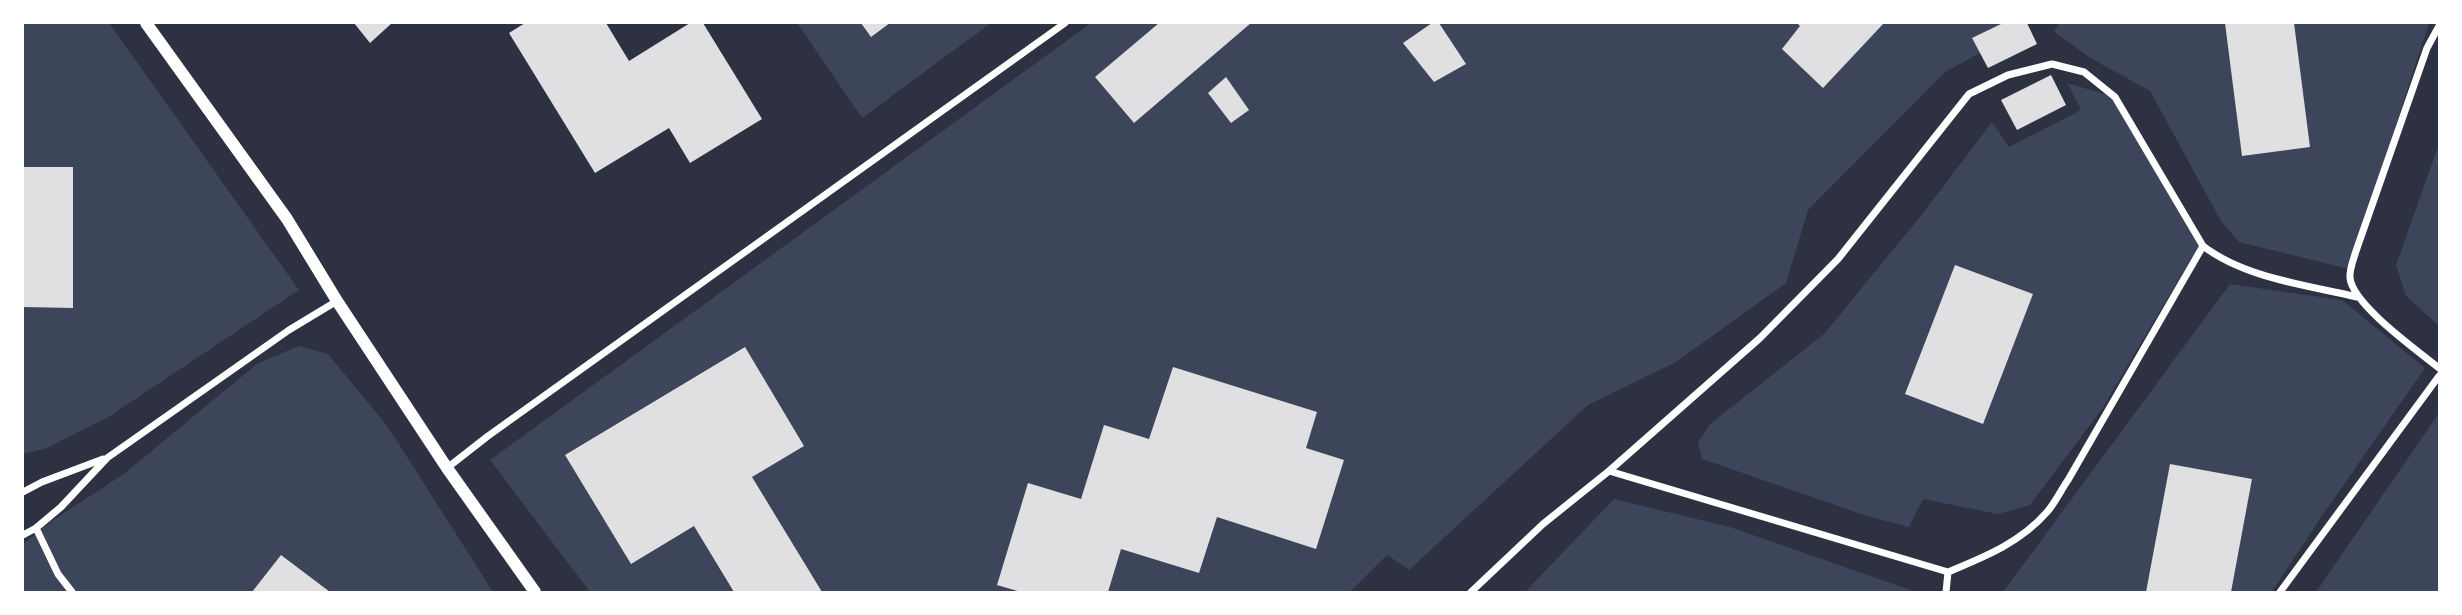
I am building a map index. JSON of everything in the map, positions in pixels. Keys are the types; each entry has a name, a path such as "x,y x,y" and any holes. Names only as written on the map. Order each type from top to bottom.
{"street":[{"path":"146,23 287,219 337,301 447,468 535,592"},
{"path":"447,468 1065,23"},
{"path":"2439,26 2427,48 2356,250 2350,277 2357,297 2439,368"},
{"path":"1471,592 1543,524 1609,471 1760,338 1838,260 1969,94 2008,75 2052,64 2084,72 2115,97 2203,246 2217,257 2262,274 2357,297"},
{"path":"1609,471 1948,572 1994,553 2023,534 2047,512 2203,246"},
{"path":"23,535 61,507 107,458 289,330 337,301"},
{"path":"2280,592 2439,376"},
{"path":"23,492 42,482 107,458"},
{"path":"36,528 58,574 72,592"},
{"path":"1946,592 1948,572"}],"shaded area":[{"path":"23,23 109,23 299,290 110,416 47,448 23,454"},
{"path":"797,23 991,23 862,118"},
{"path":"1091,23 2003,23 1973,38 1980,53 1945,72 1808,210 1786,283 1676,362 1588,405 1409,570 1387,555 1350,592 590,592 490,460"},
{"path":"2059,23 2429,23 2349,269 2239,242 2221,221 2150,91 2092,59 2054,32"},
{"path":"2067,83 2115,97 2203,246 2192,257 2102,409 2030,505 1998,514 1923,499 1909,527 1870,517 1702,459 1698,442 1710,424 1824,334 1923,213 1992,122 2009,147 2081,110"},
{"path":"2439,144 2439,326 2406,296 2396,265"},
{"path":"2230,284 2342,300 2425,368 2272,592 2003,592"},
{"path":"299,346 328,354 388,427 493,592 23,592 23,544 52,521 125,473 258,363"},
{"path":"2439,413 2439,592 2316,592"},
{"path":"1614,499 1730,527 1916,592 1525,592"}],"building":[{"path":"354,23 392,23 370,43"},
{"path":"525,23 606,23 629,61 690,23 703,23 762,119 690,163 669,128 595,173 509,33"},
{"path":"861,23 890,23 871,37"},
{"path":"1159,23 1251,23 1134,123 1095,77"},
{"path":"1432,23 1439,23 1466,64 1434,82 1403,43"},
{"path":"1797,23 1884,23 1823,88 1782,49 1800,26"},
{"path":"2003,23 2027,23 2037,44 1988,68 1972,38"},
{"path":"2225,23 2294,23 2310,147 2242,156"},
{"path":"2051,75 2066,105 2017,130 2001,100"},
{"path":"1226,77 1249,110 1231,123 1208,93"},
{"path":"23,167 73,167 73,308 23,307"},
{"path":"1955,265 2033,294 1983,424 1905,394"},
{"path":"745,347 804,446 752,477 822,592 734,592 694,526 631,564 565,455"},
{"path":"1173,367 1317,412 1306,448 1344,460 1316,549 1217,517 1199,573 1121,549 1108,592 1021,592 997,585 1028,483 1081,499 1104,425 1149,439"},
{"path":"2170,464 2252,479 2231,592 2146,592"},
{"path":"281,555 330,592 252,592"}]}
